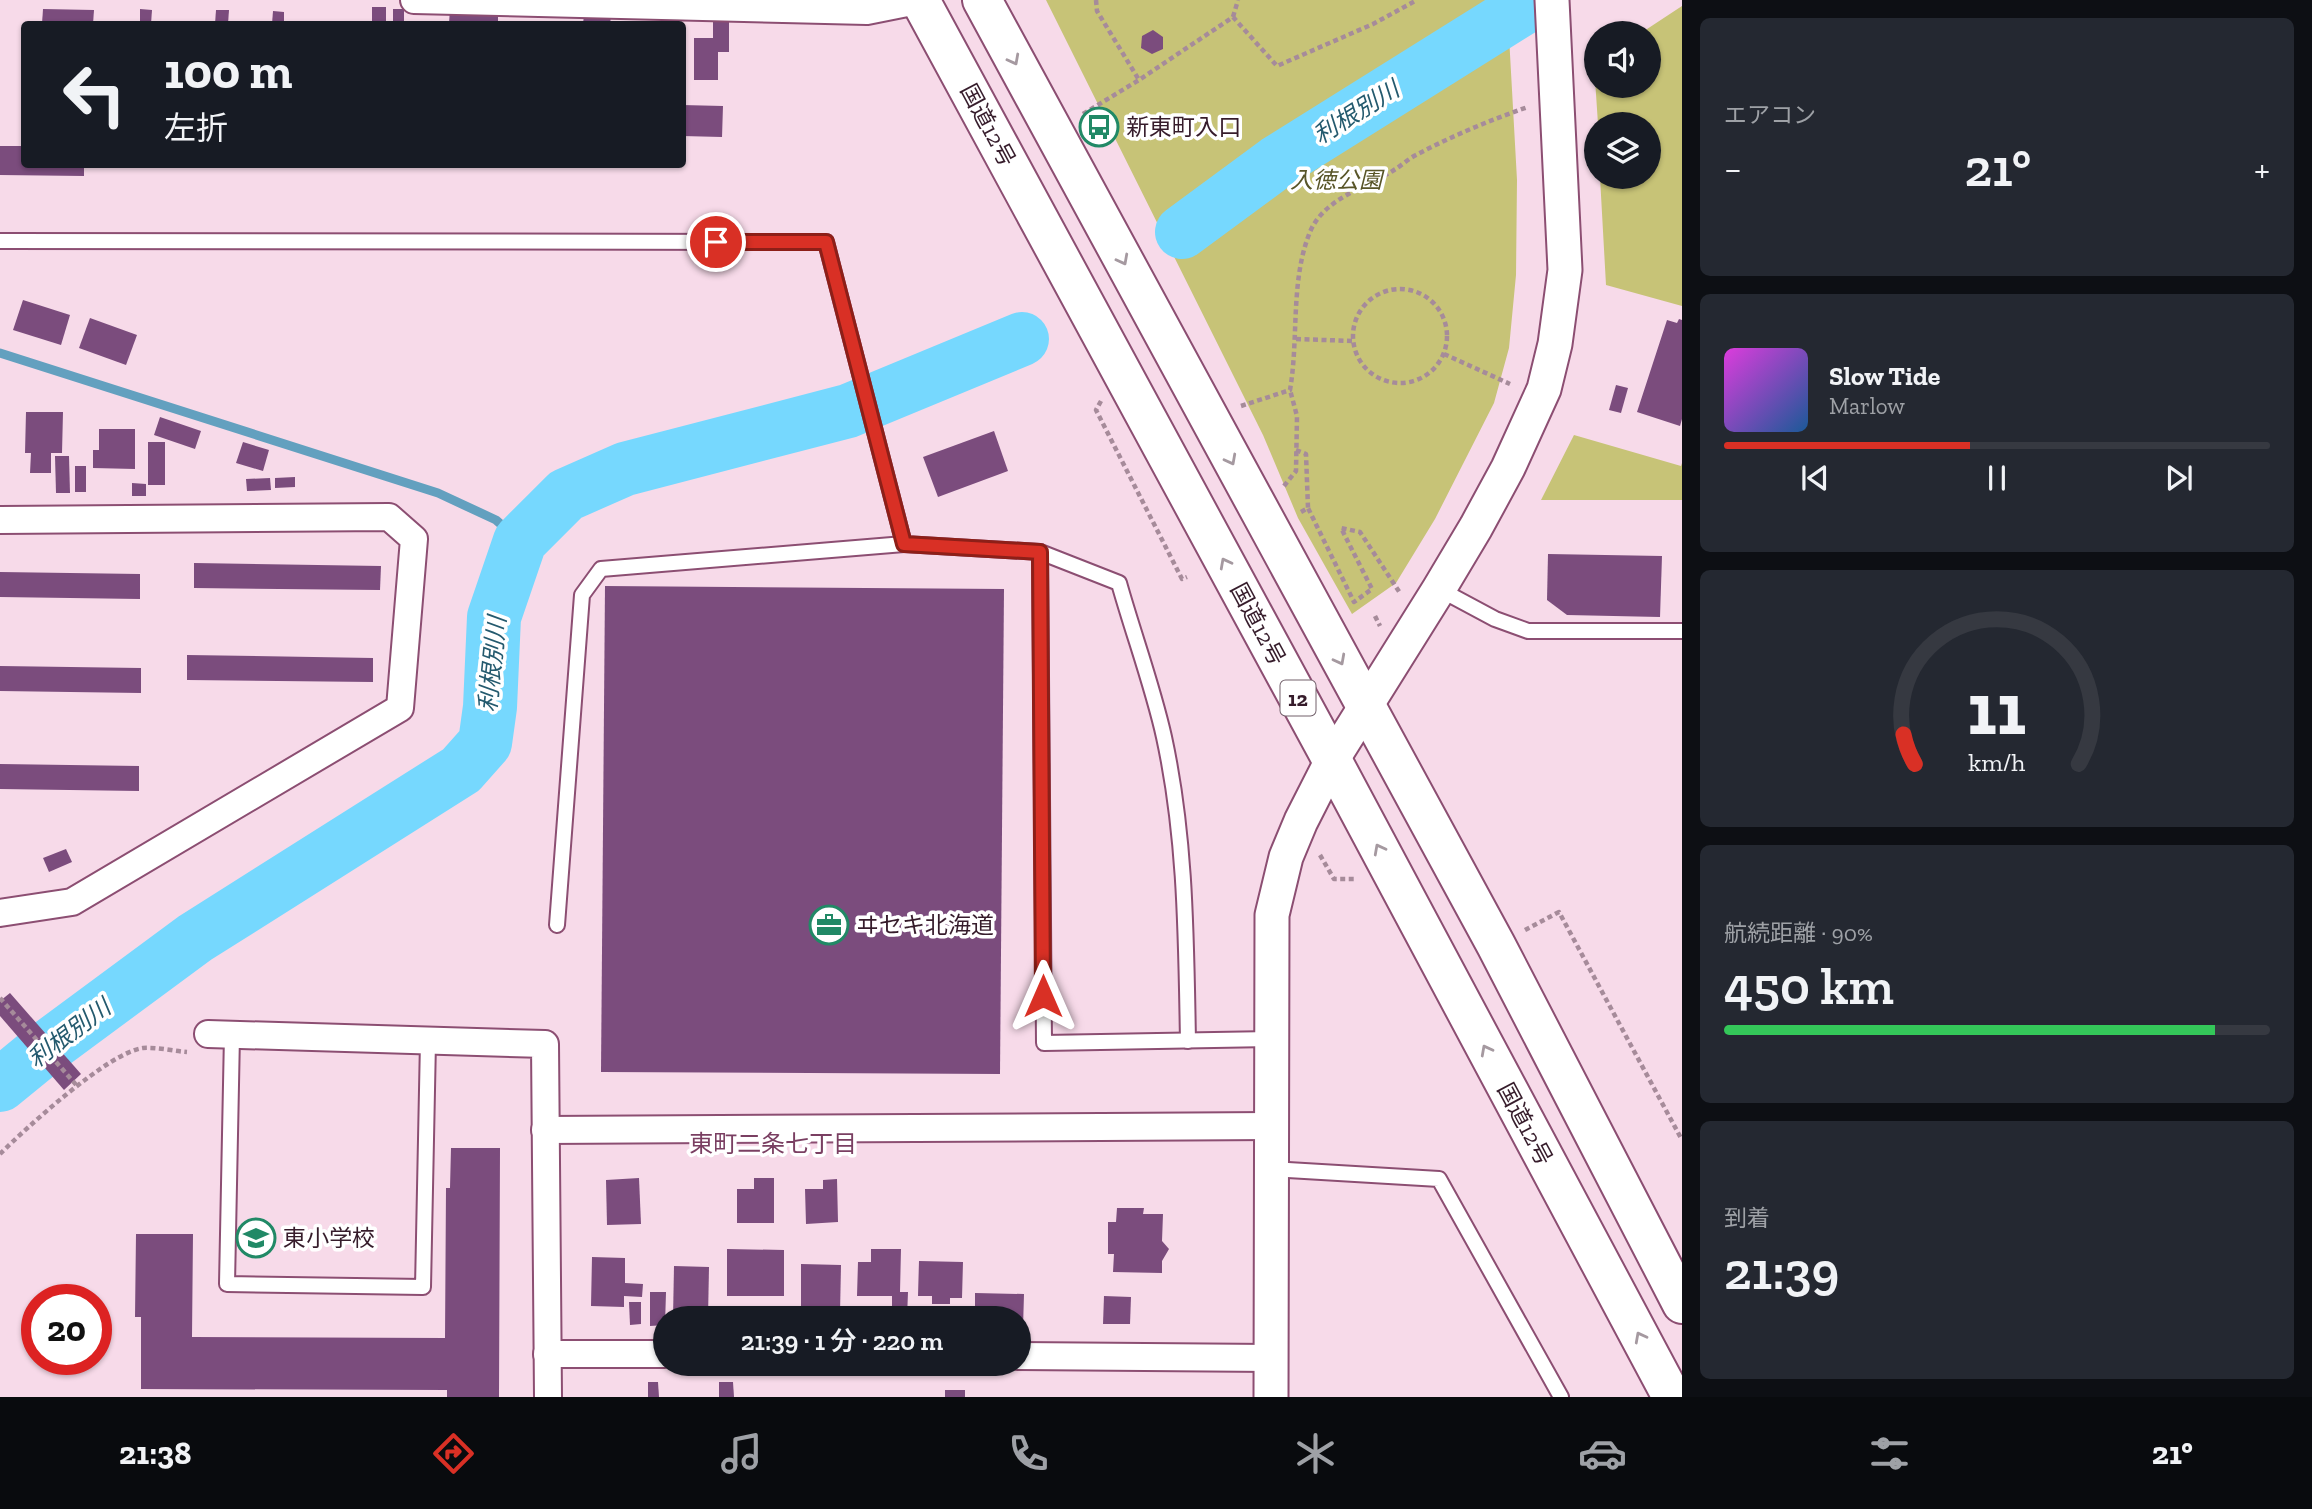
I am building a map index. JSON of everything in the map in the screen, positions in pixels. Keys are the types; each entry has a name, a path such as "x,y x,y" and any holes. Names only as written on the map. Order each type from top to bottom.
{"highway":[{"name":"国道12号","path":"921,0 1332,760 1672,1397"},
{"name":"12","path":"982,0 1496,945 1682,1304"}],"street":[{"path":"414,0 867,11 921,0"},
{"path":"1271,1397 1272,915 1286,857 1332,760 1439,589 1508,468 1544,389 1555,344 1565,270 1552,0"},
{"path":"0,520 389,517 414,539 400,708 72,902 0,913"},
{"path":"212,1040 545,1044 548,1397"},
{"path":"545,1130 1272,1126"},
{"path":"547,1353 653,1354"},
{"path":"1031,1356 1271,1358"}],"lane":[{"path":"0,241 826,242 904,544"},
{"path":"556,925 582,596 601,569 904,544 1040,552 1119,583 1164,735 1177,809 1186,889 1188,1041"},
{"path":"1040,552 1044,1043 1272,1039"},
{"path":"1439,589 1495,619 1528,631 1682,631"},
{"path":"212,1040 227,1284 423,1287 428,1041"},
{"path":"1271,1169 1439,1179 1561,1397"}],"path":[{"path":"1096,0 1097,10 1139,80"},
{"path":"1083,114 1233,17 1238,0"},
{"path":"1233,17 1277,66 1373,24 1417,0"},
{"path":"1280,491 1296,471 1297,416 1290,390 1295,362 1295,319 1310,230 1323,212 1340,198 1393,171 1414,156 1492,119 1529,106"},
{"path":"1392,289 1408,289 1423,294 1436,304 1444,318 1448,334 1444,354 1438,364 1427,375 1414,382 1399,384 1384,381 1371,374 1361,363 1353,341 1355,320 1364,305 1376,294 1392,289"},
{"path":"1296,339 1353,341"},
{"path":"1444,354 1510,384"},
{"path":"1236,408 1290,390"},
{"path":"1104,397 1096,410 1182,579 1187,577"},
{"path":"1296,450 1306,454 1308,508 1354,602 1372,589 1341,528 1360,532 1401,594"},
{"path":"1301,512 1308,508"},
{"path":"1496,945 1559,912 1682,1140"},
{"path":"1,999 78,1087"},
{"path":"0,1154 33,1121 113,1060 142,1048 212,1040"}],"green space":[{"name":"入徳公園","path":"1046,0 1507,0 1517,180 1516,275 1509,348 1494,403 1435,519 1396,583 1352,614 1298,518 1263,435"},
{"path":"1682,6 1682,306 1606,285 1601,189 1661,189 1661,112 1597,112 1596,98 1661,98 1659,21"},
{"path":"1574,435 1681,466 1682,463 1682,500 1541,500"}],"building":[{"path":"372,7 386,7 386,21 372,21"},
{"path":"450,8 498,9 498,21 449,21"},
{"path":"43,9 94,10 93,21 42,21"},
{"path":"140,9 152,10 151,21 140,21"},
{"path":"393,9 404,9 404,21 393,21"},
{"path":"216,10 229,10 228,21 215,21"},
{"path":"273,11 284,12 284,21 272,21"},
{"path":"713,13 729,13 729,52 718,52 718,80 694,80 694,38 713,38"},
{"path":"584,15 611,16 610,21 583,21"},
{"path":"1153,30 1163,37 1163,49 1152,54 1141,48 1142,36"},
{"path":"686,105 723,106 722,137 686,136"},
{"path":"0,146 21,146 21,168 84,168 84,176 0,175"},
{"path":"23,300 70,315 61,345 13,330"},
{"path":"90,318 137,335 126,365 79,348"},
{"path":"1679,319 1682,320 1680,426 1637,412 1667,320 1677,323"},
{"path":"1616,385 1628,388 1621,413 1609,410"},
{"path":"26,412 63,412 62,453 51,453 51,473 30,473 31,453 25,453"},
{"path":"160,417 201,431 195,449 154,435"},
{"path":"99,429 135,429 135,469 93,468 93,450 99,450"},
{"path":"994,431 1008,471 938,497 923,457"},
{"path":"148,442 165,442 165,485 148,485"},
{"path":"243,442 269,450 263,471 236,463"},
{"path":"55,456 69,456 70,493 56,493"},
{"path":"75,466 86,466 86,492 75,492"},
{"path":"295,477 295,487 275,488 275,478"},
{"path":"270,478 271,490 247,491 246,479"},
{"path":"132,483 146,484 146,496 132,496"},
{"path":"1548,554 1662,556 1660,617 1567,615 1547,600"},
{"path":"194,563 381,566 380,590 194,588"},
{"path":"0,572 140,574 140,599 0,597"},
{"path":"605,586 1004,589 1000,1074 601,1072"},
{"path":"187,655 373,658 373,682 187,680"},
{"path":"0,666 141,668 141,693 0,691"},
{"path":"0,764 139,766 139,791 0,789"},
{"path":"66,849 72,862 49,872 43,858"},
{"path":"10,993 81,1074 64,1090 0,1016 0,1001"},
{"path":"451,1148 500,1148 499,1397 447,1397 447,1390 141,1389 141,1317 135,1317 136,1234 193,1234 192,1337 445,1338 446,1188 450,1188"},
{"path":"639,1178 641,1224 607,1225 606,1180"},
{"path":"754,1178 774,1178 774,1223 737,1223 737,1189 754,1189"},
{"path":"837,1179 838,1222 806,1224 805,1189 823,1189 823,1180"},
{"path":"1117,1208 1144,1208 1143,1214 1163,1214 1162,1241 1169,1249 1162,1261 1162,1273 1113,1272 1114,1254 1108,1254 1108,1222 1116,1222"},
{"path":"727,1249 784,1250 784,1296 727,1296"},
{"path":"871,1249 901,1249 900,1292 908,1292 907,1306 892,1306 892,1296 857,1296 858,1262 871,1262"},
{"path":"592,1257 625,1258 625,1283 643,1284 642,1297 624,1296 624,1307 591,1306"},
{"path":"919,1261 963,1262 962,1298 950,1298 950,1304 932,1304 932,1296 918,1296"},
{"path":"801,1264 841,1265 840,1306 801,1306"},
{"path":"674,1266 709,1267 708,1306 673,1306"},
{"path":"650,1292 666,1292 666,1306 653,1306 653,1326 650,1326"},
{"path":"975,1293 1024,1294 1024,1306 975,1306"},
{"path":"1104,1296 1131,1297 1130,1324 1103,1324"},
{"path":"629,1302 641,1302 641,1324 630,1325"},
{"path":"648,1382 658,1382 659,1397 648,1397"},
{"path":"719,1382 733,1382 734,1397 719,1397"},
{"path":"945,1390 965,1390 965,1397 945,1397"}],"waterway":[{"name":"利根別川","path":"1182,232 1277,162 1536,0"},
{"name":"利根別川","path":"0,1085 195,938 461,770 485,743 490,707 494,617 520,541 566,495 625,469 848,411 1022,339"},
{"path":"0,353 438,493 496,520 520,541"}],"place":[{"name":"新東町入口","path":"1099,127"},
{"name":"ヰセキ北海道","path":"829,925"},
{"name":"東小学校","path":"256,1238"}],"district":[{"name":"東町二条七丁目","path":"773,1143"}],"route":[{"path":"716,242 826,242 904,544 1040,552 1043,996"}]}
